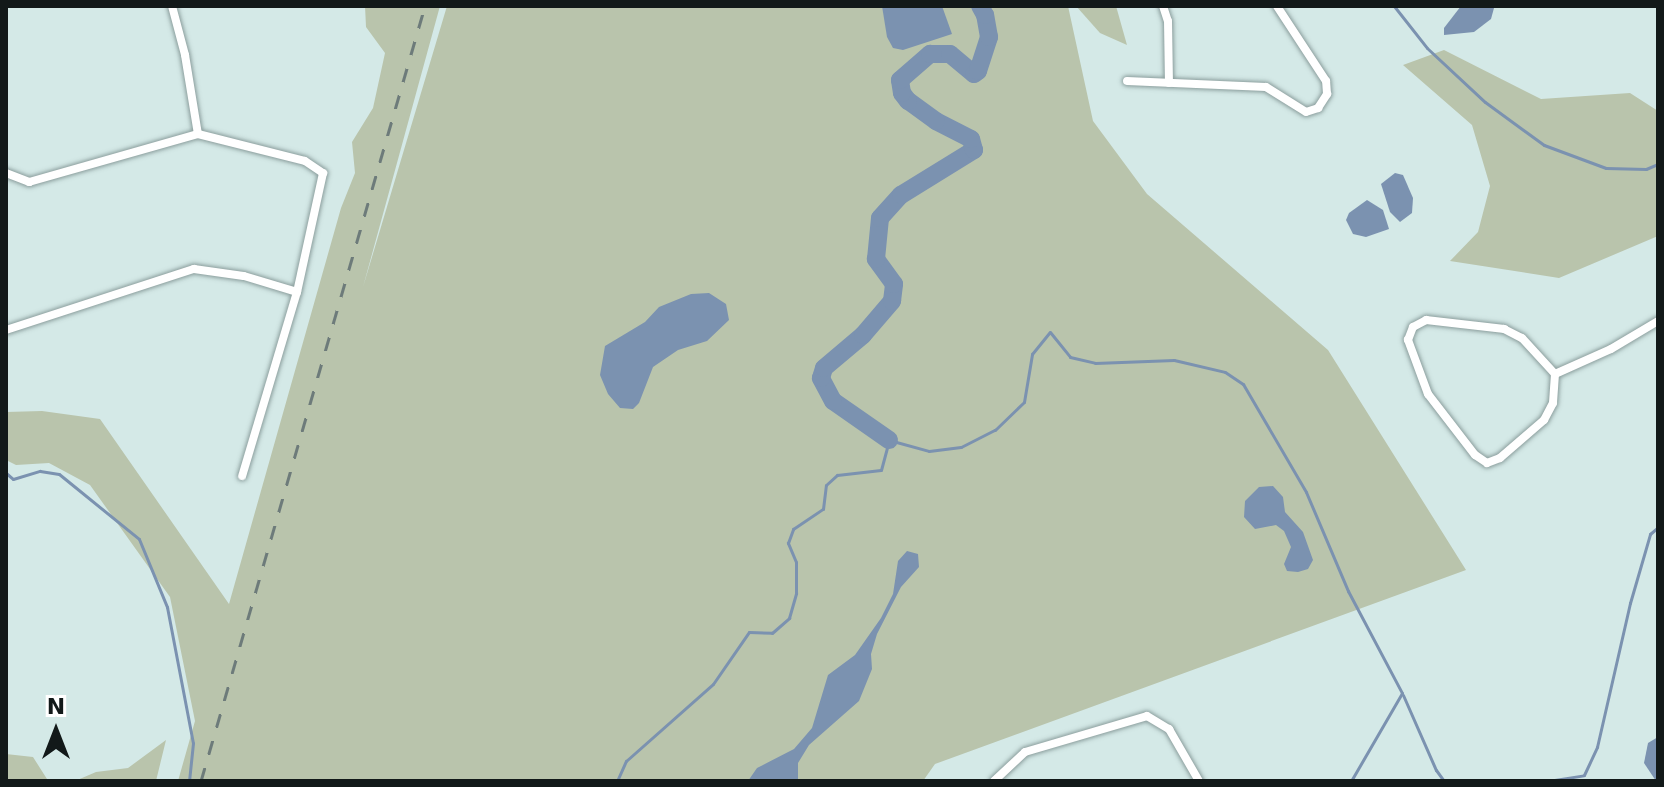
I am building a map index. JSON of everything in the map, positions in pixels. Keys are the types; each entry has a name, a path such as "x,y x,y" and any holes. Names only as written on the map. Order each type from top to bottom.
{"street":[{"path":"172,6 185,55 198,134"},
{"path":"1163,6 1168,21 1169,83"},
{"path":"1127,81 1266,87 1306,112 1318,108 1327,94 1326,81 1277,6"},
{"path":"6,173 11,178 29,182 198,134 305,161 323,173 297,292 242,476"},
{"path":"6,330 194,269 244,276 297,292"},
{"path":"1426,320 1484,324 1522,338 1555,374 1553,403 1544,420 1500,458 1487,463 1475,455 1428,394 1408,340 1413,327 1426,320"},
{"path":"1555,374 1611,349 1658,321"},
{"path":"994,781 1025,752 1147,716 1169,729 1199,781"}],"green space":[{"path":"365,6 440,6 363,287 447,6 1068,6 1093,121 1147,194 1328,350 1466,570 935,764 923,781 178,781 195,721 170,597 90,485 49,463 16,465 6,460 6,412 42,411 100,419 229,604 341,208 355,173 352,142 373,108 385,53 366,27"},
{"path":"1076,6 1116,6 1127,45 1100,33"},
{"path":"1444,50 1541,99 1630,93 1658,111 1658,236 1559,278 1450,261 1478,232 1490,186 1472,125 1403,65"},
{"path":"166,740 156,781 75,781 96,772 128,768"},
{"path":"6,754 33,757 47,779 54,781 6,781"}],"water":[{"path":"882,6 942,6 952,34 903,50 893,48 887,37"},
{"path":"1461,6 1494,8 1491,19 1474,32 1444,35 1444,28"},
{"path":"1395,173 1403,175 1413,198 1412,213 1400,222 1390,212 1381,184"},
{"path":"1367,200 1383,210 1389,229 1366,237 1353,234 1346,220 1349,213"},
{"path":"709,293 726,304 729,320 707,341 678,350 653,367 639,403 633,409 620,408 608,394 600,375 605,346 645,322 659,307 691,294"},
{"path":"1273,486 1283,497 1285,512 1303,532 1313,560 1308,569 1287,571 1284,564 1291,547 1284,531 1276,525 1255,529 1244,517 1245,501 1259,487"},
{"path":"907,551 918,554 919,567 901,587 877,634 871,654 872,669 859,701 809,745 798,763 798,781 748,781 757,768 794,749 812,728 828,675 855,655 881,618 893,594 898,561"},
{"path":"1658,737 1656,781 1644,763 1648,743"}],"waterway":[{"path":"889,440 833,401 821,378 824,368 863,335 892,301 894,284 876,259 880,218 901,195 974,150 971,139 936,121 908,101 902,93 900,80 930,54 950,54 974,74 978,71 989,37 980,6"},
{"path":"1394,6 1427,48 1485,102 1544,145 1606,168 1646,169 1658,164"},
{"path":"617,781 626,761 713,684 749,632 772,633 789,618 796,593 796,562 788,543 793,529 823,509 826,485 837,475 881,470 889,440 929,451 961,447 995,430 1024,402 1032,354 1050,332 1070,357 1095,363 1174,360 1225,372 1243,384 1306,492 1348,591 1402,693 1351,781"},
{"path":"6,473 13,479 40,471 59,474 139,539 167,607 193,743 189,781"},
{"path":"1548,781 1584,775 1597,747 1630,603 1650,534 1658,527"},
{"path":"1403,695 1436,770 1444,781"}],"railway":[{"path":"201,781 425,6"}]}
